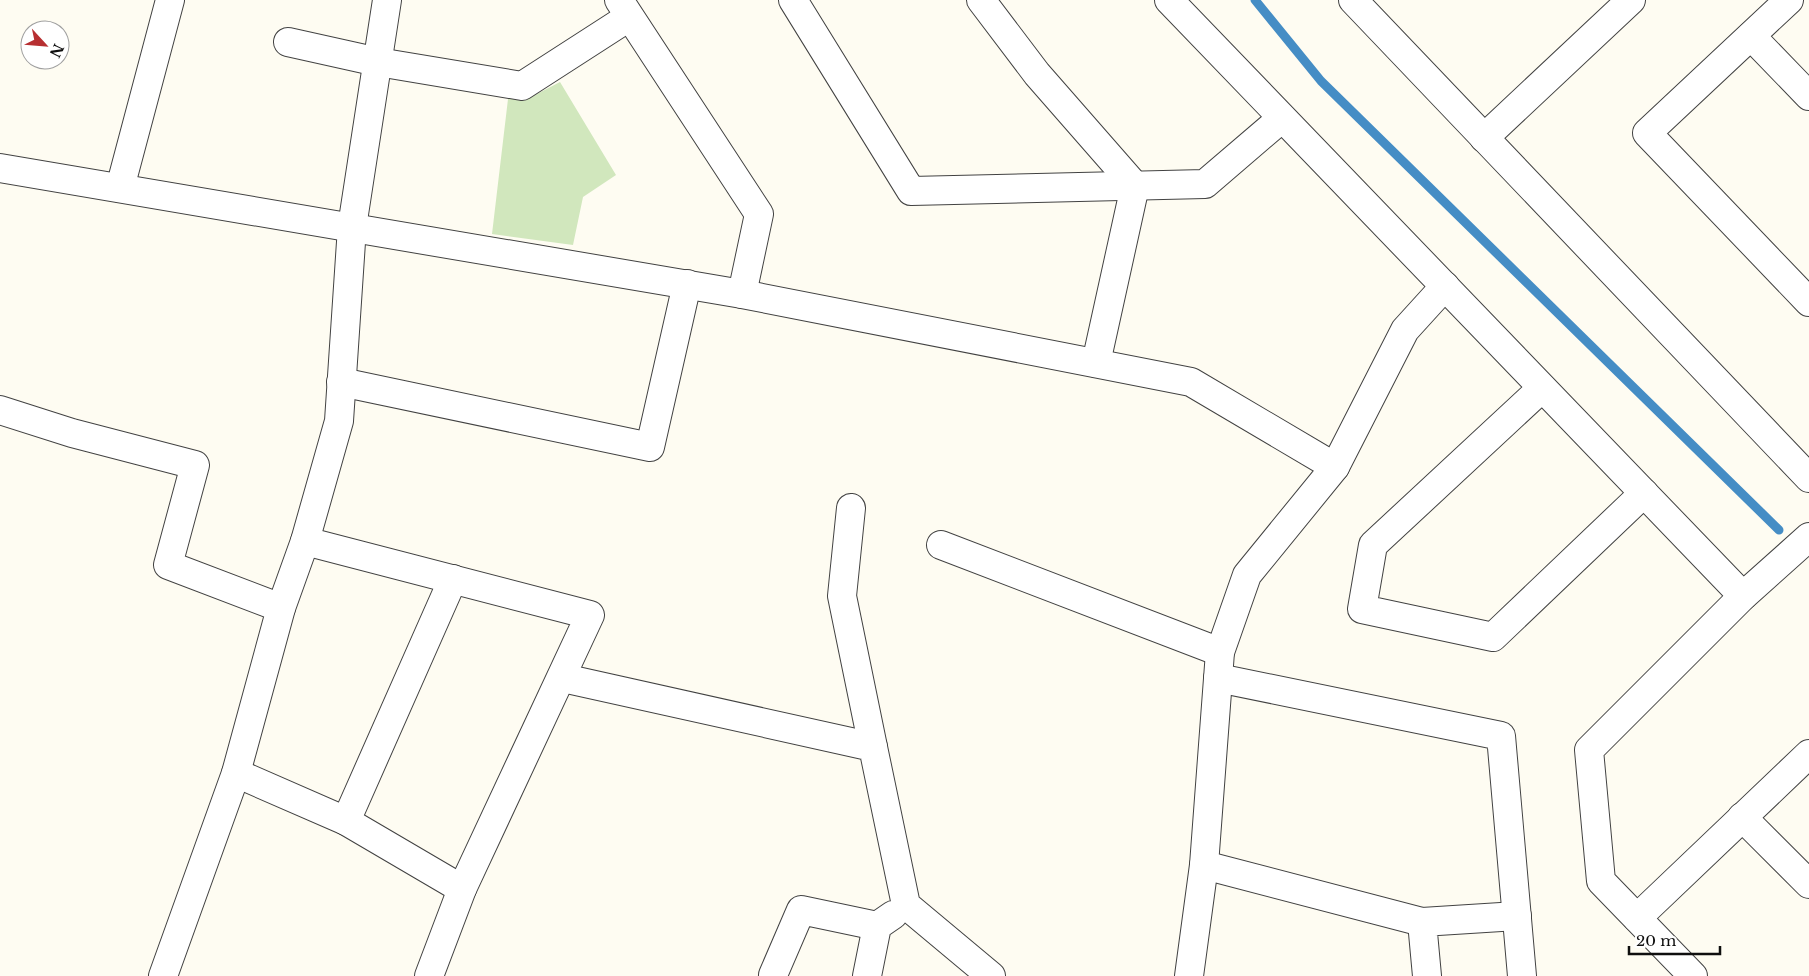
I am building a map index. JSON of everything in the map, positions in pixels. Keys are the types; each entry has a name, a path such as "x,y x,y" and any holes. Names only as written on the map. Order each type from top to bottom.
{"street":[{"path":"120,188 170,0"},
{"path":"163,976 236,773 281,608 305,540 339,420 352,227 387,0"},
{"path":"793,0 911,191 1204,184 1282,118"},
{"path":"980,0 1037,74 1135,186"},
{"path":"1169,0 1743,596"},
{"path":"1353,0 1809,478"},
{"path":"1484,138 1631,0"},
{"path":"1789,0 1647,133 1809,302"},
{"path":"288,42 378,62 522,86 624,9 759,214 742,294"},
{"path":"1751,36 1809,96"},
{"path":"0,168 687,284 1191,382 1335,467"},
{"path":"1096,363 1135,186"},
{"path":"342,382 650,447 687,284"},
{"path":"1189,976 1204,865 1219,665 1247,574 1335,467 1405,330 1445,286"},
{"path":"1542,388 1373,545 1362,609 1493,637 1644,493"},
{"path":"0,410 72,433 195,465 168,565 281,608"},
{"path":"851,508 842,596 906,905 992,976"},
{"path":"1694,976 1601,881 1589,750 1743,596 1809,537"},
{"path":"305,540 590,615 563,678 462,889 428,976"},
{"path":"941,545 1219,665 1501,736 1522,976"},
{"path":"346,820 453,579"},
{"path":"563,678 873,747"},
{"path":"1637,918 1809,754"},
{"path":"236,773 346,820 462,889"},
{"path":"1742,817 1809,884"},
{"path":"1204,865 1422,922 1517,916"},
{"path":"868,976 878,926 906,905"},
{"path":"773,975 801,910 878,926"},
{"path":"1422,922 1427,976"}],"green space":[{"path":"560,82 616,175 583,197 573,245 492,234 508,99 529,98"}],"waterway":[{"path":"1255,0 1321,81 1779,530"}]}
